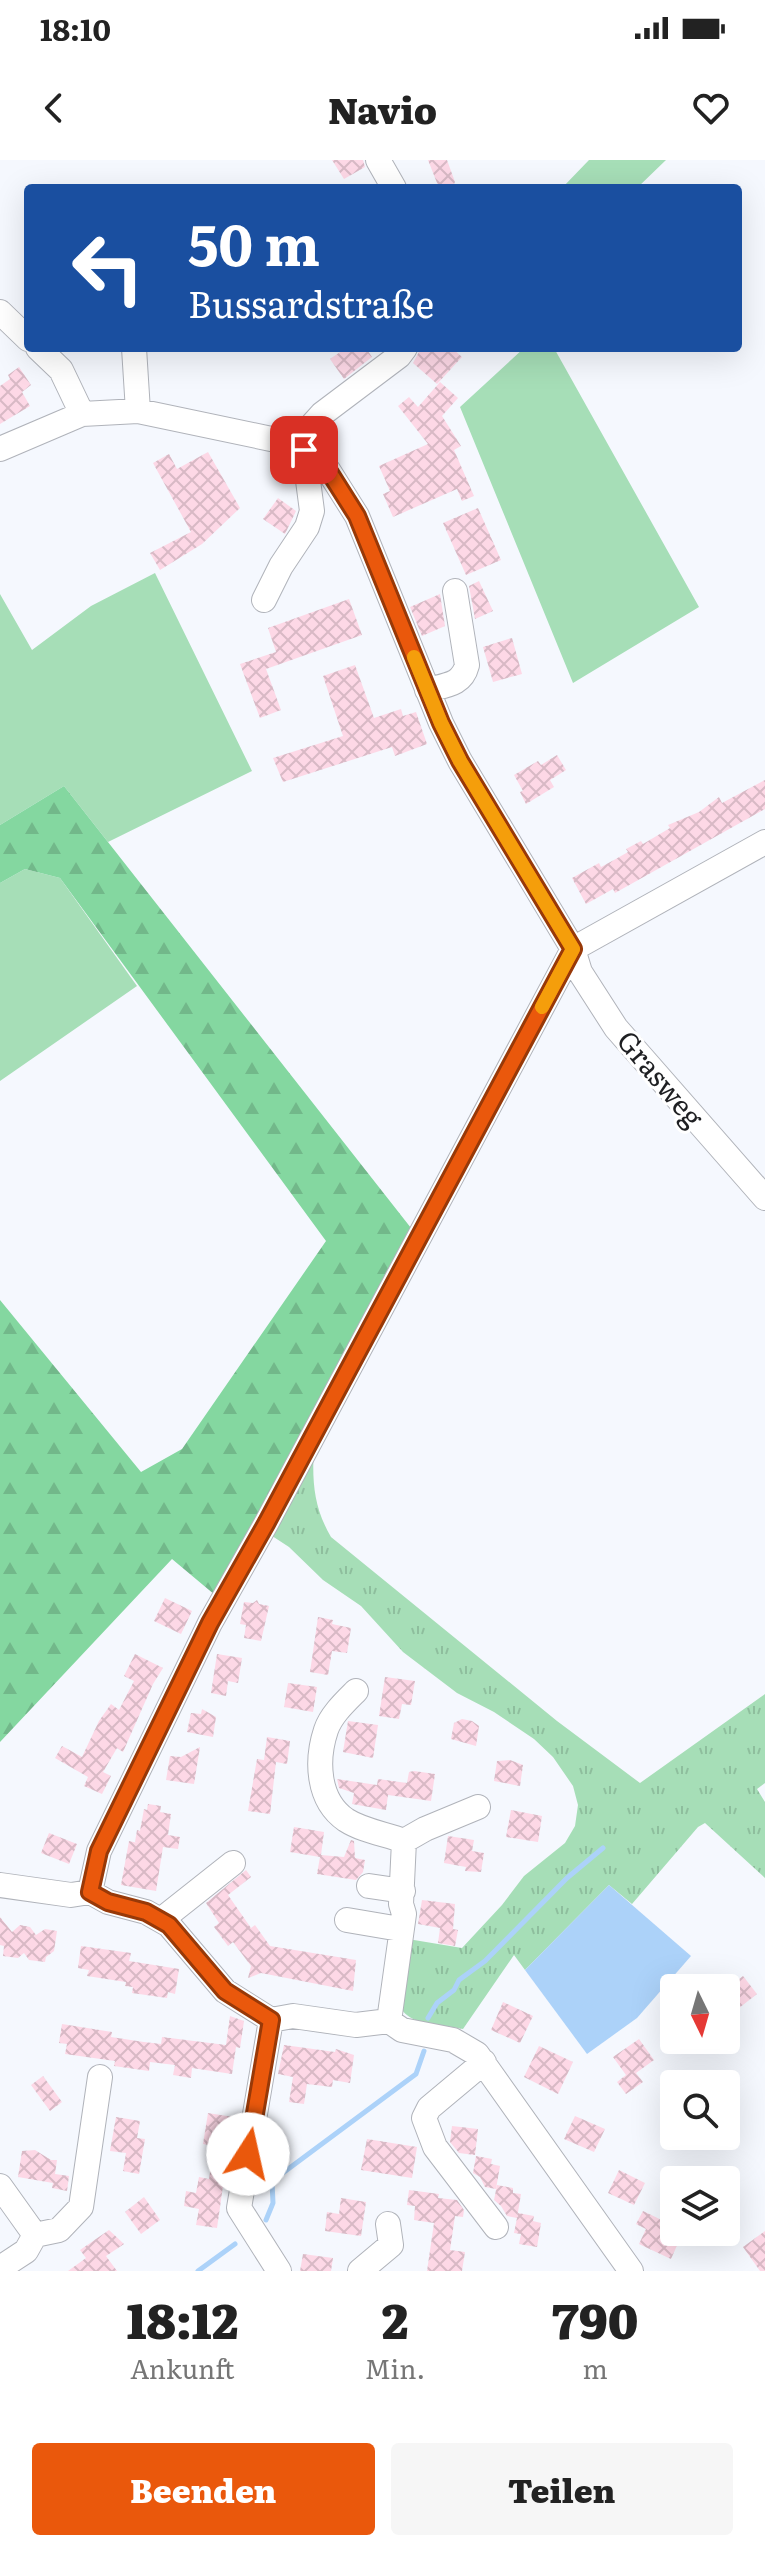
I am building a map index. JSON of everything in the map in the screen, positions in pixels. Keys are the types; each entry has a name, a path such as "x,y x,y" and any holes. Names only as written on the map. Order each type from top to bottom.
{"street":[{"path":"378,160 392,184"},
{"path":"0,312 24,335"},
{"path":"42,352 61,370 82,414"},
{"path":"134,352 138,411"},
{"path":"264,600 281,566 307,527 312,511 300,447 322,414 402,352"},
{"path":"0,449 82,414 138,411 300,447"},
{"name":"Grasweg","path":"300,447 328,470 357,516 427,690 460,761 573,949 580,972 616,1028 765,1198"},
{"path":"427,690 458,682 467,665 455,591"},
{"path":"90,1892 99,1851 210,1623 573,949 765,842"},
{"path":"356,1691 341,1706 327,1728 319,1765 324,1794 345,1819 404,1841"},
{"path":"404,1841 478,1807"},
{"path":"389,2021 404,1914 401,1904 404,1841"},
{"path":"161,1920 233,1863"},
{"path":"0,1885 71,1895 90,1892 108,1902 146,1912 169,1925 225,1991 271,2020 293,2016 356,2025 389,2021 402,2030 453,2040 477,2054 631,2271"},
{"path":"369,1886 403,1891"},
{"path":"347,1920 400,1929"},
{"path":"271,2020 239,2208 279,2271"},
{"path":"484,2062 429,2108 424,2118 435,2147 496,2227"},
{"path":"10,2267 26,2251 35,2235 59,2230 81,2207 100,2077"},
{"path":"0,2186 35,2235"},
{"path":"360,2271 391,2245 388,2224"}],"green space":[{"path":"589,160 666,160 641,184 566,184"},
{"path":"520,352 556,352 699,607 573,683 460,407"},
{"path":"155,573 252,771 108,842 64,786 0,825 0,594 32,650 91,606"},
{"path":"64,786 411,1228 215,1595 172,1559 0,1742 0,1300 141,1472 182,1449 326,1241 60,878 25,869 0,883 0,825"},
{"path":"25,869 60,878 137,986 0,1081 0,883"},
{"path":"314,1445 315,1492 320,1514 331,1537 557,1721 640,1783 765,1694 765,1783 757,1789 765,1802 765,1878 705,1823 698,1827 632,1904 609,1885 525,1970 514,1955 463,2029 428,2024 405,2013 400,2007 408,1939 462,1948 524,1876 565,1843 575,1826 578,1805 573,1786 553,1757 534,1739 494,1712 457,1693 403,1652 361,1606 323,1580 289,1547 266,1532"}],"water":[{"path":"609,1885 691,1956 675,1974 660,1974 660,1992 637,2018 587,2054 525,1970"}],"building":[{"path":"332,160 363,160 365,167 344,179"},
{"path":"428,160 447,160 455,182 437,184"},
{"path":"340,352 369,352 372,357 344,379 330,359"},
{"path":"419,352 456,352 462,357 437,384 413,363"},
{"path":"19,367 31,385 22,392 30,406 0,424 0,386"},
{"path":"440,382 458,398 442,416 461,446 454,450 474,496 462,501 457,489 393,517 383,494 390,491 379,466 428,444 398,406 409,397 418,407"},
{"path":"208,452 240,508 202,544 160,570 150,553 191,532 153,463 169,454 177,469"},
{"path":"278,498 296,511 285,534 263,519"},
{"path":"478,508 501,560 466,575 443,523"},
{"path":"479,581 493,611 475,619 469,586"},
{"path":"440,594 445,626 422,636 410,607"},
{"path":"349,599 362,635 266,669 281,710 260,718 240,664 276,652 268,628"},
{"path":"512,638 522,674 493,682 483,647"},
{"path":"355,665 374,718 401,709 403,716 416,712 427,744 395,756 392,747 283,782 273,758 343,736 323,676"},
{"path":"557,755 566,770 550,780 554,787 526,804 514,775 538,761 541,765"},
{"path":"765,780 765,809 615,893 613,889 586,904 572,878 599,863 601,867 614,860 628,852 626,849 641,841 643,844 670,828 668,825 699,812 719,797 722,803"},
{"path":"165,1598 192,1611 181,1634 154,1621"},
{"path":"257,1600 259,1604 269,1606 261,1641 244,1638 246,1625 240,1624 244,1602"},
{"path":"318,1617 351,1628 347,1653 332,1651 328,1675 310,1672"},
{"path":"135,1654 163,1668 123,1752 117,1748 103,1772 111,1776 102,1794 84,1786 88,1777 55,1758 62,1746 82,1757 111,1704 119,1710 134,1681 124,1676"},
{"path":"217,1654 242,1658 238,1683 228,1681 226,1696 211,1693"},
{"path":"385,1677 415,1681 411,1705 402,1704 399,1719 379,1716"},
{"path":"288,1683 317,1687 313,1712 284,1707"},
{"path":"202,1709 216,1717 213,1737 187,1732 191,1713 201,1714"},
{"path":"462,1719 479,1726 476,1746 451,1739 454,1723"},
{"path":"348,1721 378,1725 373,1758 343,1752"},
{"path":"267,1737 290,1741 287,1764 276,1762 270,1814 248,1811 257,1759 264,1760"},
{"path":"200,1747 194,1784 166,1780 170,1756 181,1757"},
{"path":"510,1760 523,1765 520,1786 494,1781 497,1761"},
{"path":"409,1772 435,1774 431,1801 388,1795 386,1810 352,1804 354,1793 339,1788 337,1779 377,1785 378,1779 407,1783"},
{"path":"148,1804 161,1806 160,1812 171,1814 168,1835 180,1837 178,1849 163,1847 156,1891 121,1885 129,1841 138,1843 135,1842 137,1830 140,1831 144,1809 147,1810"},
{"path":"511,1810 542,1816 538,1842 506,1837"},
{"path":"294,1827 324,1832 321,1855 344,1857 351,1840 354,1841 355,1858 365,1860 363,1872 356,1880 317,1874 320,1857 290,1852"},
{"path":"49,1833 77,1844 69,1864 41,1853"},
{"path":"448,1836 474,1840 472,1851 484,1853 481,1872 465,1871 466,1867 444,1863"},
{"path":"246,1870 251,1877 228,1895 251,1928 255,1925 270,1946 356,1960 353,1991 261,1973 248,1978 251,1966 233,1942 228,1946 214,1927 219,1923 206,1903"},
{"path":"422,1900 455,1904 453,1929 458,1930 455,1946 438,1943 440,1928 418,1924"},
{"path":"0,1917 12,1932 20,1925 30,1927 36,1935 45,1929 57,1931 54,1951 45,1962 29,1960 24,1953 18,1958 3,1956"},
{"path":"81,1946 131,1953 129,1961 179,1969 175,1994 168,1992 167,1998 132,1993 133,1987 125,1986 126,1982 87,1976 89,1970 78,1968"},
{"path":"743,1976 757,1994 740,2007 740,1978"},
{"path":"503,2002 533,2016 520,2043 491,2030"},
{"path":"230,2016 244,2021 232,2074 192,2068 191,2078 173,2075 175,2065 150,2062 149,2071 114,2066 115,2061 65,2054 67,2044 59,2043 62,2024 112,2032 111,2037 144,2042 161,2044 162,2037 226,2045"},
{"path":"639,2039 654,2060 636,2073 643,2082 626,2094 617,2082 626,2075 613,2057"},
{"path":"284,2045 335,2052 336,2049 354,2055 350,2083 333,2080 332,2087 307,2084 304,2104 289,2102 293,2077 278,2074"},
{"path":"539,2046 573,2062 558,2094 524,2077"},
{"path":"43,2076 62,2102 50,2111 31,2085"},
{"path":"208,2113 233,2117 217,2228 196,2225 199,2209 184,2206 186,2191 196,2193 199,2177 209,2179 214,2146 203,2144"},
{"path":"575,2116 605,2129 594,2152 564,2139"},
{"path":"116,2117 140,2121 137,2138 145,2139 139,2174 123,2171 126,2153 110,2151"},
{"path":"452,2126 478,2129 475,2155 459,2153 450,2142"},
{"path":"367,2139 417,2147 412,2178 361,2170"},
{"path":"35,2150 51,2160 57,2160 55,2174 69,2176 67,2191 52,2188 53,2183 18,2177 22,2151"},
{"path":"476,2156 492,2159 491,2164 500,2166 496,2189 485,2187 480,2177 473,2173"},
{"path":"619,2170 645,2183 634,2205 608,2193"},
{"path":"497,2185 513,2188 513,2193 521,2194 517,2218 507,2216 494,2200"},
{"path":"409,2190 457,2200 464,2210 463,2217 455,2216 450,2250 465,2252 462,2271 427,2271 434,2223 414,2220 415,2206 407,2205"},
{"path":"144,2197 160,2220 141,2234 125,2212"},
{"path":"341,2198 366,2202 361,2236 325,2231 327,2212 339,2214"},
{"path":"643,2211 660,2219 660,2246 677,2246 671,2259 639,2244 646,2229 636,2224"},
{"path":"518,2213 534,2216 533,2221 541,2223 537,2247 519,2244 521,2234 514,2233"},
{"path":"109,2230 124,2244 106,2256 117,2271 68,2271 86,2258 80,2250"},
{"path":"765,2231 765,2271 760,2271 743,2247"},
{"path":"303,2254 333,2258 331,2271 300,2271"}],"waterway":[{"path":"428,2018 437,2003 454,1990 459,1980 485,1961 567,1878 603,1848"},
{"path":"266,2220 273,2203 272,2181 416,2074 424,2051"},
{"path":"198,2271 235,2244"}],"slow traffic":[{"path":"414,657 460,761 573,949 542,1007"}],"route":[{"path":"248,2154 271,2020 225,1991 169,1925 146,1912 108,1902 90,1892 99,1851 210,1623 573,949 460,761 441,723 357,516 328,470 304,450"}]}
